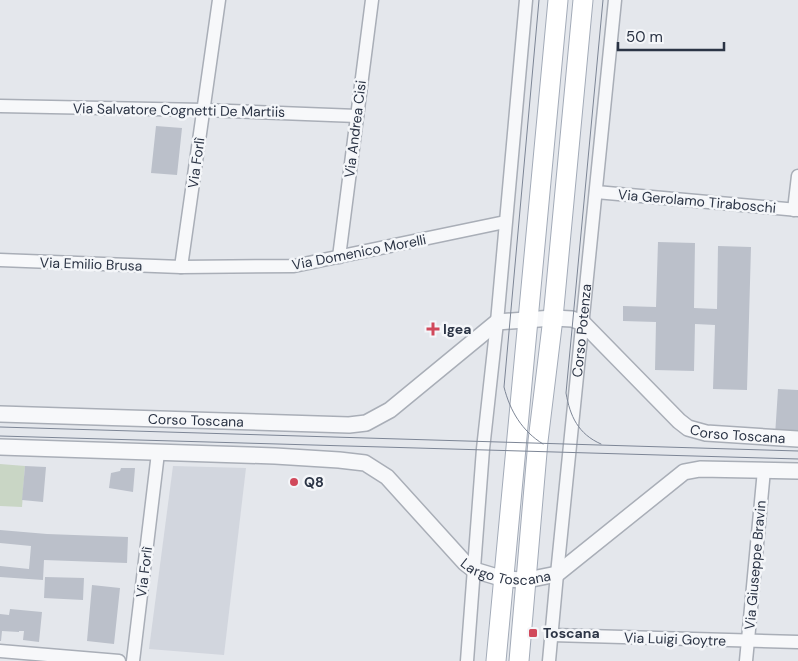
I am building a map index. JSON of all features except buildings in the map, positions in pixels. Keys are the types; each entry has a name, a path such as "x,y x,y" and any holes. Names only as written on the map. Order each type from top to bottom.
{"main road":[{"path":"496,661 558,0"},
{"path":"520,661 538,440 553,318 583,0"}],"street":[{"name":"Via Forlì","path":"181,267 219,0"},
{"name":"Via Andrea Cisi","path":"339,258 372,0"},
{"path":"467,661 483,449 497,322 526,0"},
{"name":"Corso Potenza","path":"549,661 615,0"},
{"name":"Via Salvatore Cognetti De Martiis","path":"0,106 204,110 357,116"},
{"path":"796,210 798,176"},
{"name":"Via Gerolamo Tiraboschi","path":"596,192 796,210"},
{"name":"Via Domenico Morelli","path":"181,267 294,266 505,222"},
{"name":"Via Emilio Brusa","path":"0,260 181,267"},
{"path":"497,322 527,318 553,318 572,319 583,323"},
{"name":"Corso Toscana","path":"0,414 349,425 366,423 390,410 497,322"},
{"name":"Corso Toscana","path":"583,323 688,428 706,433 798,438"},
{"path":"0,448 158,453"},
{"name":"Via Forlì","path":"133,661 158,453"},
{"name":"Largo Toscana","path":"158,453 275,456 365,463 387,477 460,558 474,570 504,580 527,580 557,574 684,472 700,469 764,470"},
{"path":"764,470 798,471"},
{"name":"Via Giuseppe Bravin","path":"746,661 764,470"},
{"name":"Via Luigi Goytre","path":"552,635 798,642"},
{"path":"0,651 119,661"}],"shaded area":[{"path":"173,466 246,468 224,655 149,649"}],"green space":[{"path":"0,464 25,466 22,507 0,506"}],"tram line":[{"path":"539,0 504,387 518,420 529,433 543,444"},
{"path":"601,444 586,435 576,423 566,393 603,0"},
{"path":"0,427 798,451"},
{"path":"0,436 798,459"}],"place":[{"name":"Igea","path":"433,329"},
{"name":"Q8","path":"294,482"},
{"name":"Toscana","path":"533,633"}]}
